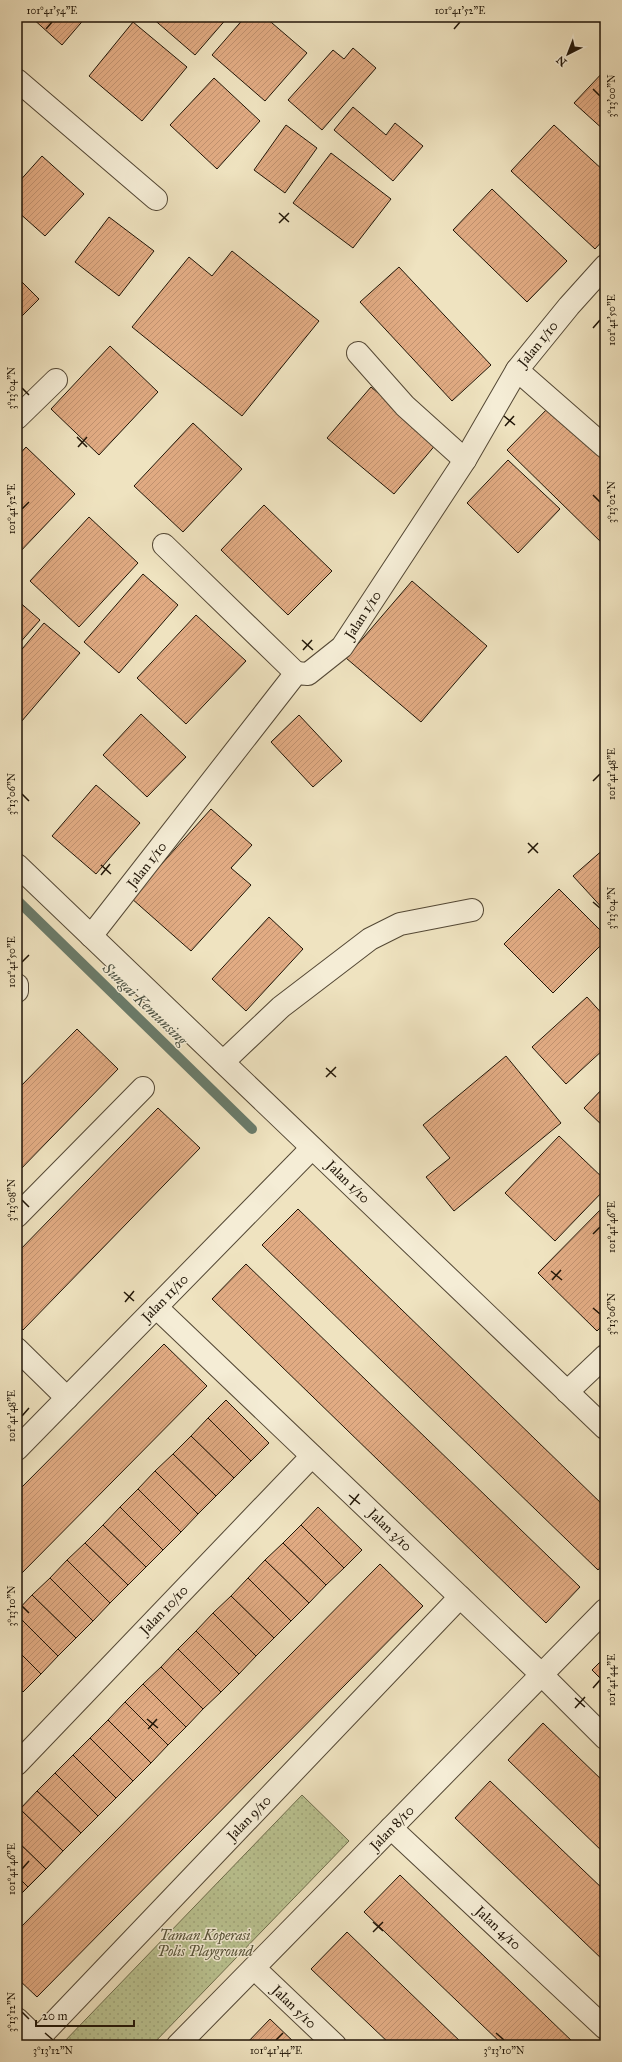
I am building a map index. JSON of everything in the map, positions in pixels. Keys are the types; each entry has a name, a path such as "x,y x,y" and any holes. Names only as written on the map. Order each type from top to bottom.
{"street":[{"path":"17,80 156,199"},
{"name":"Jalan 1/10","path":"92,936 296,673 308,674 342,647 465,460 517,370 569,306 605,266"},
{"path":"358,353 405,406 465,460"},
{"path":"517,370 605,447"},
{"path":"17,418 56,380"},
{"path":"164,545 296,673"},
{"name":"Jalan 1/10","path":"17,865 605,1428"},
{"path":"223,1062 281,1007 370,939 400,924 472,910"},
{"path":"17,986 17,991"},
{"path":"17,1216 143,1088"},
{"name":"Jalan 11/10","path":"17,1449 312,1148"},
{"name":"Jalan 3/10","path":"156,1307 460,1596 605,1738"},
{"path":"17,1349 67,1398"},
{"path":"567,1392 605,1356"},
{"name":"Jalan 10/10","path":"17,1764 312,1456"},
{"name":"Jalan 9/10","path":"41,2042 460,1596"},
{"name":"Jalan 8/10","path":"178,2045 605,1610"},
{"name":"Jalan 4/10","path":"391,1828 605,2028"},
{"name":"Jalan 5/10","path":"254,1968 334,2045"},
{"path":"17,2019 41,2042"}],"green space":[{"name":"Taman Koperasi Polis Playground","path":"302,1795 349,1841 152,2045 61,2045"}],"building":[{"path":"31,17 86,17 62,45"},
{"path":"151,17 228,17 195,55"},
{"path":"245,17 265,17 307,53 265,101 212,55"},
{"path":"133,22 187,67 142,121 89,76"},
{"path":"353,48 376,68 322,130 288,100 333,50 344,59"},
{"path":"605,70 605,131 574,103"},
{"path":"214,78 260,121 217,169 170,125"},
{"path":"353,107 386,135 395,123 423,146 393,181 334,130"},
{"path":"286,125 317,148 285,193 254,170"},
{"path":"554,125 605,172 605,238 595,249 511,171"},
{"path":"331,153 391,199 353,248 293,203"},
{"path":"42,156 84,194 45,236 17,211 17,184"},
{"path":"492,189 567,261 527,302 453,230"},
{"path":"109,217 154,251 119,296 75,262"},
{"path":"232,251 319,321 242,416 132,327 189,257 212,276"},
{"path":"399,267 491,365 452,401 360,302"},
{"path":"17,277 39,299 17,321"},
{"path":"110,346 158,392 99,455 51,409"},
{"path":"371,387 437,443 394,494 327,438"},
{"path":"552,404 605,455 605,546 507,450"},
{"path":"193,423 242,469 183,532 134,486"},
{"path":"26,447 75,494 17,555 17,457"},
{"path":"508,460 560,509 518,553 467,503"},
{"path":"264,505 332,571 288,615 221,550"},
{"path":"89,517 138,563 79,627 30,581"},
{"path":"143,574 178,605 119,673 84,642"},
{"path":"412,581 487,646 421,722 346,658"},
{"path":"17,600 40,620 17,646"},
{"path":"196,615 246,661 186,724 137,678"},
{"path":"44,623 80,653 21,722 17,719 17,655"},
{"path":"141,714 186,757 147,797 103,755"},
{"path":"299,715 342,761 313,787 271,742"},
{"path":"96,785 140,823 96,874 52,836"},
{"path":"211,809 252,845 231,868 251,885 191,951 131,898"},
{"path":"605,848 605,911 573,876"},
{"path":"559,889 605,935 605,941 553,993 504,944"},
{"path":"269,917 303,949 246,1011 212,979"},
{"path":"587,997 605,1017 605,1048 566,1084 532,1047"},
{"path":"77,1029 118,1069 17,1173 17,1090"},
{"path":"506,1056 561,1123 454,1211 426,1177 450,1158 423,1125"},
{"path":"605,1086 605,1128 584,1108"},
{"path":"158,1108 200,1148 23,1330 17,1325 17,1253"},
{"path":"559,1136 605,1180 605,1189 555,1241 505,1193"},
{"path":"605,1205 605,1323 597,1331 538,1273"},
{"path":"298,1209 605,1507 605,1562 598,1570 262,1245"},
{"path":"246,1264 580,1587 546,1623 212,1299"},
{"path":"164,1344 207,1386 17,1578 17,1492"},
{"path":"226,1400 269,1443 251,1461 208,1418"},
{"path":"208,1418 251,1461 234,1478 191,1436"},
{"path":"191,1436 234,1478 216,1496 173,1454"},
{"path":"173,1454 216,1496 198,1514 155,1471"},
{"path":"155,1471 198,1514 181,1532 138,1489"},
{"path":"138,1489 181,1532 163,1550 120,1507"},
{"path":"120,1507 163,1550 146,1567 103,1525"},
{"path":"318,1507 362,1550 344,1568 301,1525"},
{"path":"103,1525 146,1567 128,1585 85,1543"},
{"path":"301,1525 344,1568 326,1585 283,1543"},
{"path":"85,1543 128,1585 110,1603 67,1560"},
{"path":"283,1543 326,1585 309,1603 265,1560"},
{"path":"67,1560 110,1603 93,1621 50,1578"},
{"path":"265,1560 309,1603 291,1621 248,1578"},
{"path":"380,1564 423,1606 37,1997 17,1978 17,1931"},
{"path":"50,1578 93,1621 76,1638 32,1595"},
{"path":"248,1578 291,1621 274,1638 231,1596"},
{"path":"32,1595 76,1638 58,1656 17,1615 17,1611"},
{"path":"231,1596 274,1638 256,1656 213,1613"},
{"path":"213,1613 256,1656 239,1674 196,1631"},
{"path":"17,1615 58,1656 41,1674 17,1650"},
{"path":"196,1631 239,1674 221,1692 178,1649"},
{"path":"178,1649 221,1692 203,1709 161,1667"},
{"path":"17,1650 41,1674 23,1692 17,1686"},
{"path":"605,1657 605,1683 592,1670"},
{"path":"161,1667 203,1709 186,1727 143,1684"},
{"path":"143,1684 186,1727 168,1745 125,1702"},
{"path":"125,1702 168,1745 151,1763 108,1720"},
{"path":"108,1720 151,1763 133,1781 90,1738"},
{"path":"543,1723 605,1783 605,1854 508,1760"},
{"path":"90,1738 133,1781 116,1798 73,1755"},
{"path":"73,1755 116,1798 98,1816 55,1773"},
{"path":"55,1773 98,1816 81,1833 37,1791"},
{"path":"490,1781 605,1891 605,1962 455,1818"},
{"path":"37,1791 81,1833 63,1851 20,1809"},
{"path":"20,1809 63,1851 46,1869 17,1841 17,1811"},
{"path":"17,1841 46,1869 28,1887 17,1876"},
{"path":"400,1875 576,2045 503,2045 364,1912"},
{"path":"17,1876 28,1887 17,1898"},
{"path":"347,1932 464,2045 391,2045 311,1969"},
{"path":"270,2019 297,2045 245,2045"}],"waterway":[{"name":"Sungai Kemunsing","path":"17,900 252,1129"}]}
